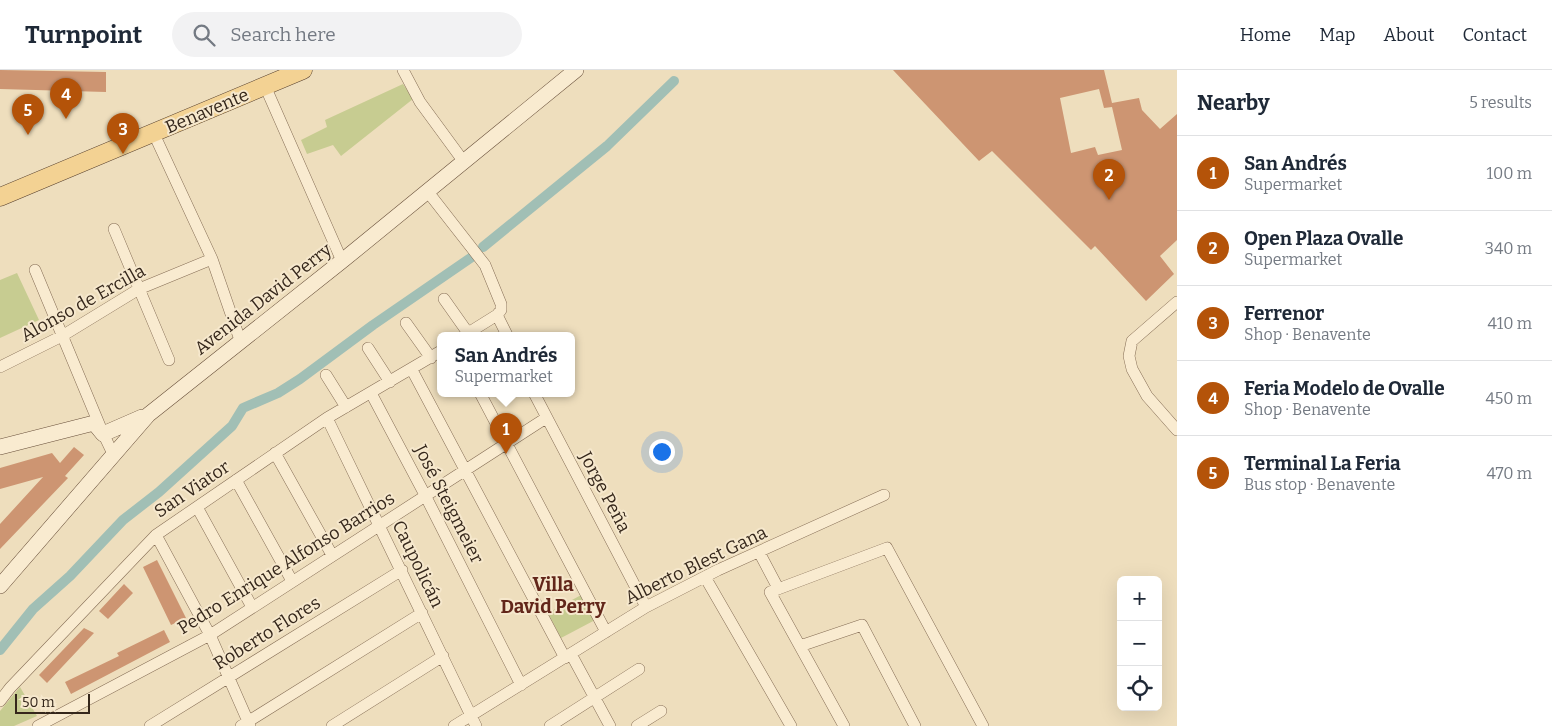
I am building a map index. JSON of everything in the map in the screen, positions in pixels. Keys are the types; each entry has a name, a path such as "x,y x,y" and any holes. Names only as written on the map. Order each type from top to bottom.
{"main road":[{"name":"Benavente","path":"0,197 303,70"},
{"name":"Avenida David Perry","path":"0,586 148,414 428,192 576,70"},
{"path":"0,447 94,423 103,434 148,414"}],"street":[{"path":"403,70 420,102 464,162"},
{"path":"265,86 342,261"},
{"path":"154,134 212,260 240,340"},
{"path":"428,192 485,265 506,332"},
{"path":"114,229 169,360"},
{"name":"Alonso de Ercilla","path":"0,367 62,336 140,289 212,260"},
{"path":"35,270 113,454"},
{"path":"444,299 466,332"},
{"path":"1177,302 1132,341 1129,356 1132,369 1147,396 1177,430"},
{"path":"470,332 499,312"},
{"path":"406,323 436,354"},
{"path":"368,348 390,382"},
{"name":"San Viator","path":"0,701 10,688 156,535 327,418 412,370 436,354"},
{"path":"412,370 568,656 610,726"},
{"path":"326,375 346,407"},
{"name":"José Steigmeier","path":"371,393 521,685"},
{"path":"482,397 606,632"},
{"name":"Jorge Peña","path":"536,397 646,607"},
{"name":"Caupolicán","path":"327,418 402,570 473,721"},
{"name":"Pedro Enrique Alfonso Barrios","path":"38,726 52,723 210,635 546,418"},
{"path":"275,453 332,556"},
{"path":"236,480 292,582"},
{"name":"Alberto Blest Gana","path":"454,726 473,721 521,685 646,607 759,552 884,495"},
{"path":"197,507 252,607"},
{"path":"156,535 210,635 246,724 422,613"},
{"path":"844,726 770,592 887,548 983,726"},
{"path":"759,552 778,588"},
{"name":"Roberto Flores","path":"150,726 402,570"},
{"path":"706,577 791,726"},
{"path":"800,646 862,625 915,726"},
{"path":"332,726 443,656"},
{"path":"550,726 639,669"},
{"path":"637,726 660,711"}],"green space":[{"path":"403,84 413,99 341,156 333,145 307,154 301,140 327,127 325,120"},
{"path":"17,273 39,320 0,338 0,280"},
{"path":"583,594 597,619 561,638 548,613"},
{"path":"20,687 37,716 14,726 0,726 0,711"}],"building":[{"path":"0,70 106,72 106,92 0,89"},
{"path":"893,70 1104,70 1112,103 1139,98 1142,110 1160,129 1177,114 1177,240 1160,256 1174,274 1146,301 1095,246 1091,250 992,151 979,161","holes":["1099,89 1104,108 1112,107 1122,150 1098,155 1095,147 1071,153 1060,98"]},
{"path":"74,447 84,455 65,476 68,478 0,549 0,524 43,477 0,489 0,468 52,453 60,463"},
{"path":"157,560 186,618 171,625 143,567"},
{"path":"124,584 133,593 108,619 99,611"},
{"path":"84,628 94,633 47,683 39,675"},
{"path":"164,630 170,642 71,694 65,682 119,656 117,653"}],"waterway":[{"path":"483,247 607,146 674,81"},
{"path":"0,650 33,609 70,576 123,520 159,492 232,426 243,408 278,393 300,379 373,325 472,257"}],"place":[{"name":"Feria Modelo de Ovalle","path":"66,119"},
{"name":"Terminal La Feria","path":"28,135"},
{"name":"Ferrenor","path":"123,154"},
{"name":"Open Plaza Ovalle","path":"1109,200"},
{"name":"San Andrés","path":"506,454"}],"district":[{"name":"Villa David Perry","path":"553,595"}]}
